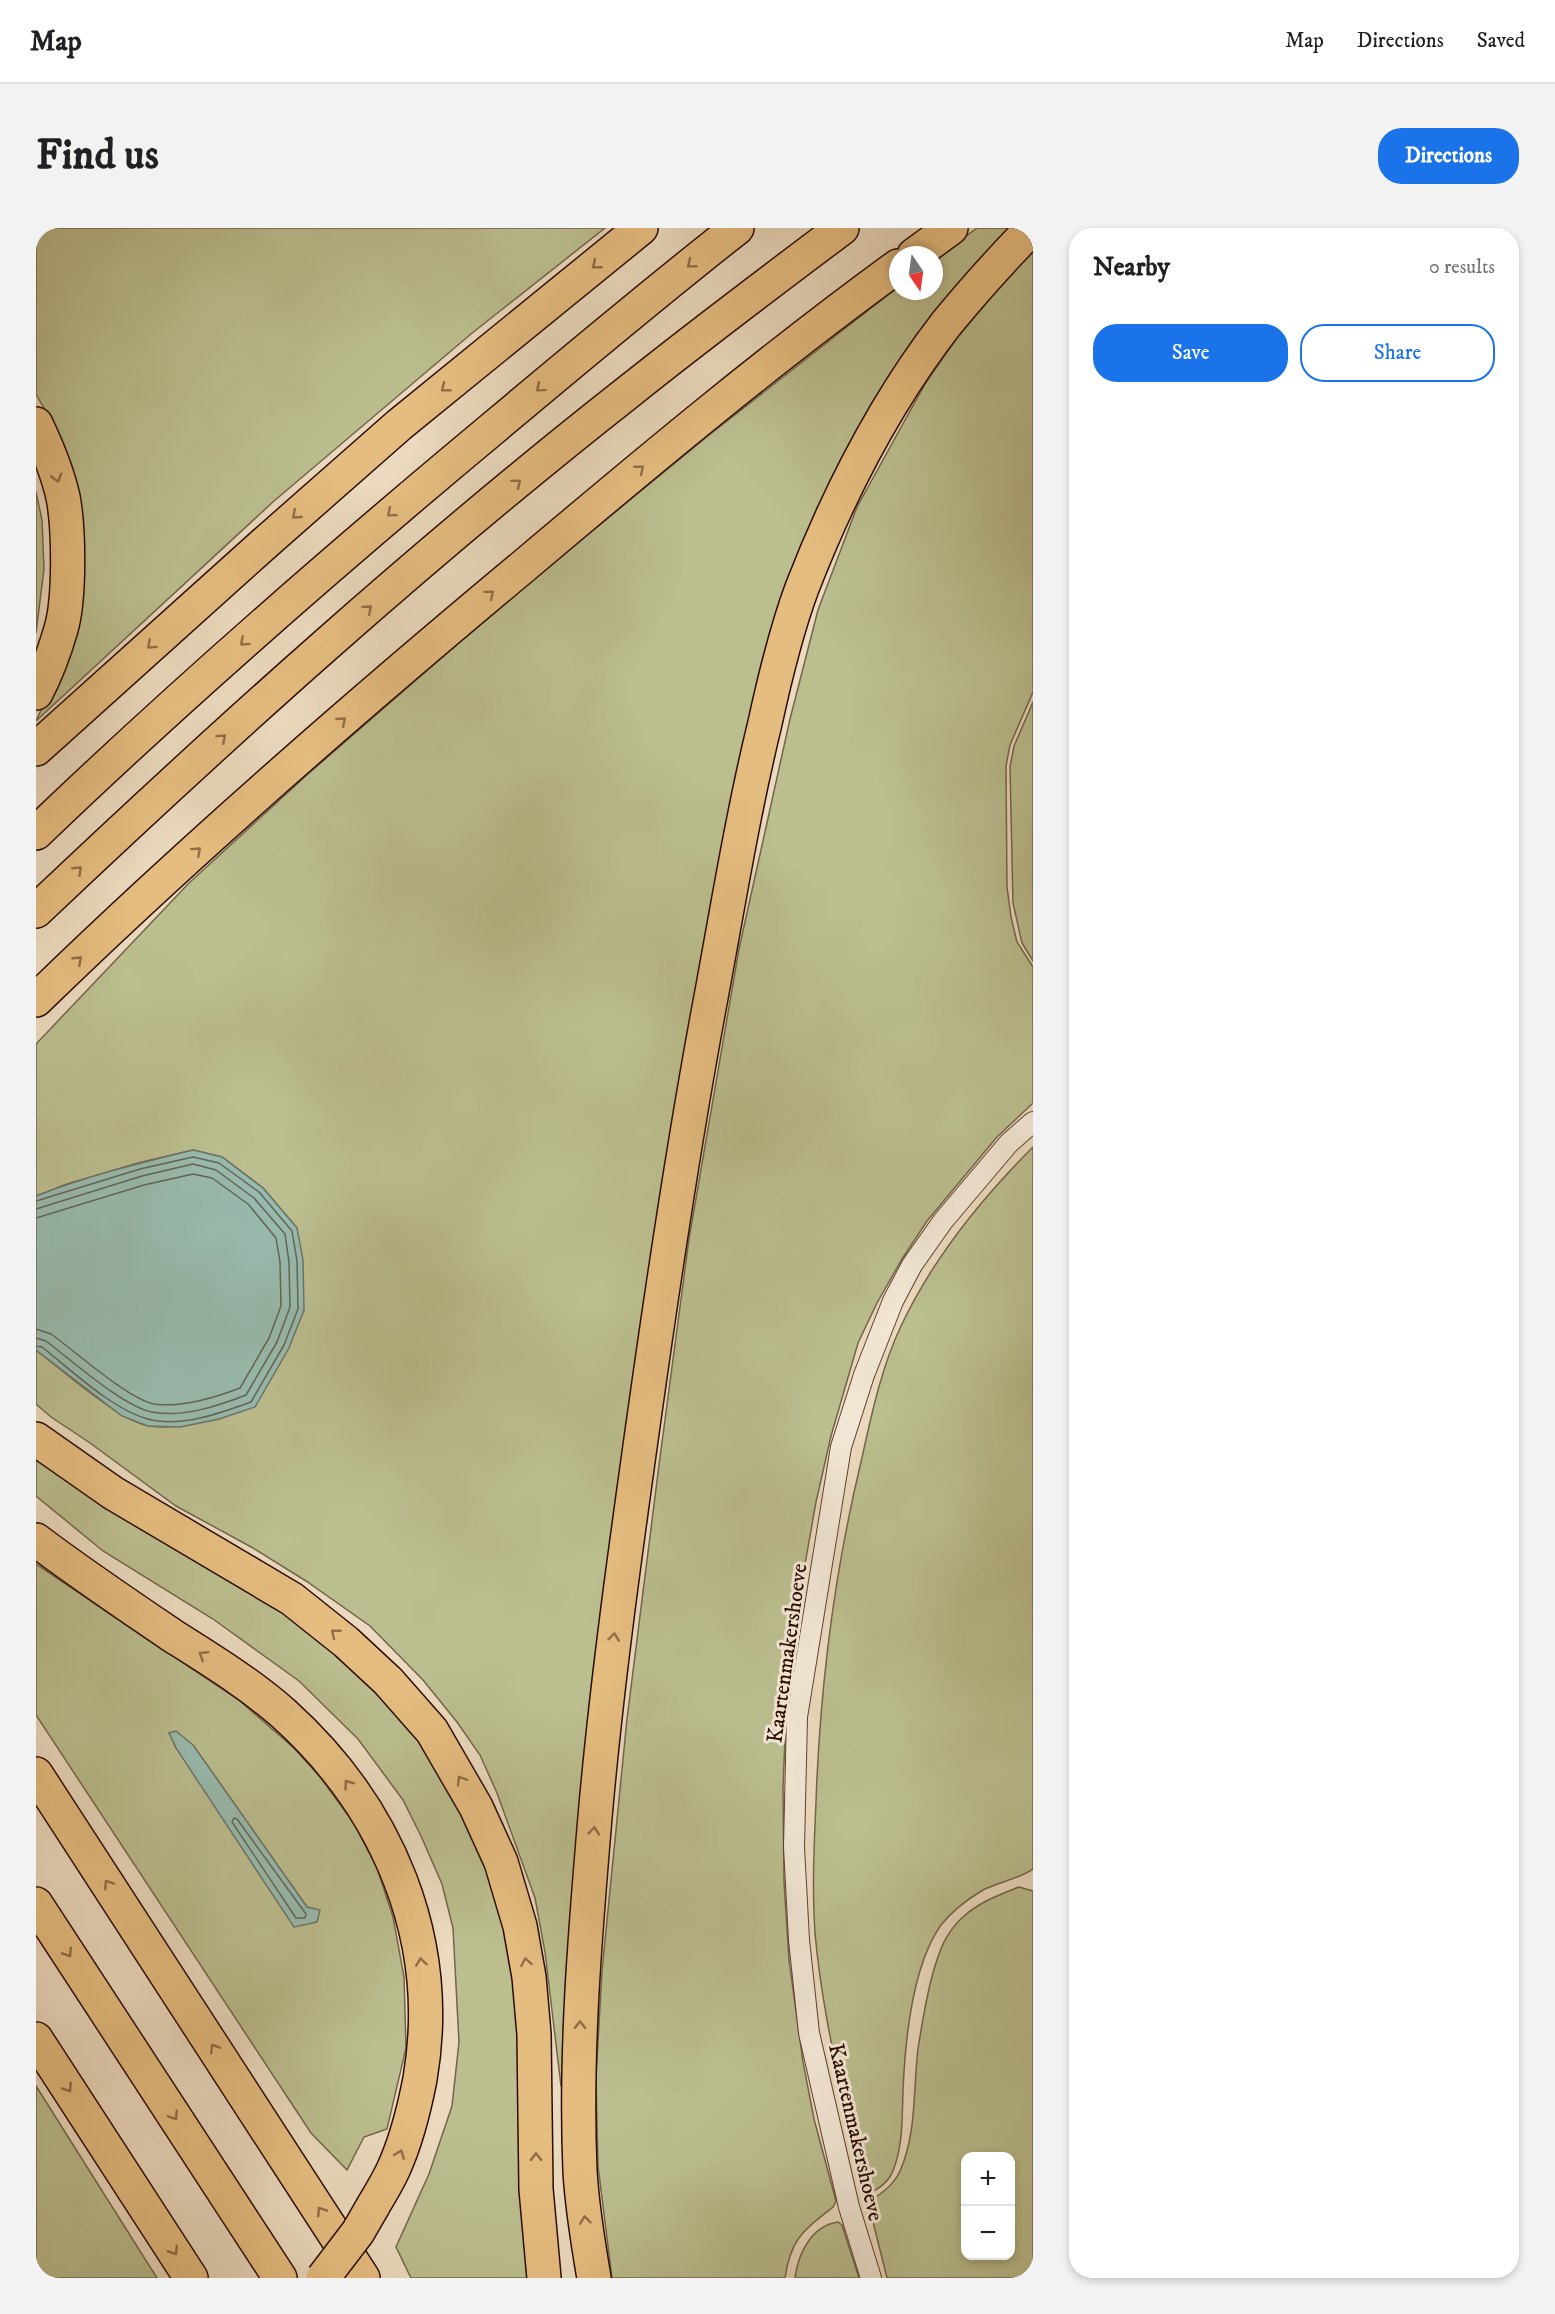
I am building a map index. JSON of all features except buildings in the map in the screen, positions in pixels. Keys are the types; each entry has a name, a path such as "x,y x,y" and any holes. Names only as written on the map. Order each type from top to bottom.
{"highway":[{"path":"36,749 399,425 641,228"},
{"path":"36,833 118,755 337,558 591,346 737,228"},
{"path":"36,911 152,801 449,539 626,393 842,228"},
{"path":"926,246 951,228"},
{"path":"594,2278 580,2177 578,2094 580,2000 602,1740 622,1572 672,1227 695,1083 752,775 777,669 800,593 832,516 856,468 897,396 944,327 987,275 1032,228"},
{"path":"36,1000 292,764 450,627 605,497 815,328 889,273"},
{"path":"36,424 51,455 63,497 67,538 67,579 61,628 36,693"},
{"path":"36,1439 113,1493 292,1599 346,1642 388,1681 432,1731 476,1806 501,1862 520,1926 529,1977 534,2034 536,2189 544,2278"},
{"path":"36,1540 106,1592 249,1686 283,1713 349,1784 380,1832 400,1878 414,1925 423,1977 425,2030 422,2067 412,2117 393,2170 358,2232 323,2278"},
{"path":"36,1774 363,2278"},
{"path":"36,1904 280,2278"},
{"path":"36,2038 191,2278"}],"street":[{"name":"Kaartenmakershoeve","path":"871,2278 849,2207 809,2033 799,1940 794,1847 797,1717 840,1447 864,1375 893,1301 912,1265 943,1221 1009,1143 1033,1122"}],"green space":[{"path":"36,228 605,228 471,334 274,501 36,721 56,679 54,426 36,394"},
{"path":"977,228 1017,228 882,404 746,776 568,2087 561,2086 545,1952 535,1898 497,1793 480,1755 457,1722 423,1680 370,1626 306,1581 253,1548 176,1506 36,1404 36,1350 108,1405 138,1422 150,1426 168,1427 219,1419 297,1228 263,1188 222,1157 193,1150 138,1163 67,1184 36,1196 36,1044 189,883 308,774 515,594 708,436 889,294 889,300 943,300 943,253"},
{"path":"1033,251 1033,692 1010,745 1006,766 1007,887 1011,917 1017,942 1033,967 1033,1103 997,1137 927,1221 877,1303 858,1343 831,1436 816,1502 794,1626 793,1666 786,1714 783,1787 784,1882 789,1960 803,2062 814,2119 836,2201 833,2207 800,2236 791,2253 785,2278 612,2278 598,2166 596,2078 602,1971 627,1719 689,1239 739,949 790,719 818,610 857,507 925,384 956,339"},
{"path":"36,492 42,520 44,569 36,633"},
{"path":"1033,702 1033,961 1022,943 1013,903 1010,767 1014,746"},
{"path":"1033,1147 1033,1869 972,1897 945,1920 931,1942 917,1983 908,2028 902,2130 897,2159 886,2181 879,2188 865,2195 828,2024 818,1963 814,1917 813,1884 818,1759 825,1673 836,1588 851,1504 873,1410 882,1376 901,1326 928,1277 959,1231"},
{"path":"36,1456 279,1604 406,1716 459,1796 491,1870 513,1942 531,2278 411,2278 396,2247 429,2174 452,2106 459,2042 453,1928 442,1884 403,1800 358,1739 299,1681 213,1619 103,1551 36,1496"},
{"path":"36,1564 240,1701 295,1749 320,1777 353,1822 377,1868 393,1917 404,1977 406,2048 387,2129 364,2137 347,2170 311,2133 36,1715","holes":["170,1733 193,1745 307,1907 176,1748"]},
{"path":"1019,1887 1033,1891 1033,2278 887,2278 868,2202 894,2181 905,2156 912,2126 916,2064 926,2001 935,1965 944,1942 957,1923 969,1912 990,1899"},
{"path":"36,2086 157,2278 36,2278"},
{"path":"838,2222 842,2225 859,2278 795,2278 799,2260 813,2235 820,2229"}],"water":[{"path":"193,1150 222,1157 263,1188 297,1228 303,1260 304,1310 289,1348 255,1407 219,1419 180,1427 148,1426 122,1416 36,1350 36,1196 94,1176"},
{"path":"176,1731 193,1745 307,1907 320,1910 317,1922 294,1927 176,1748 169,1733"}]}
